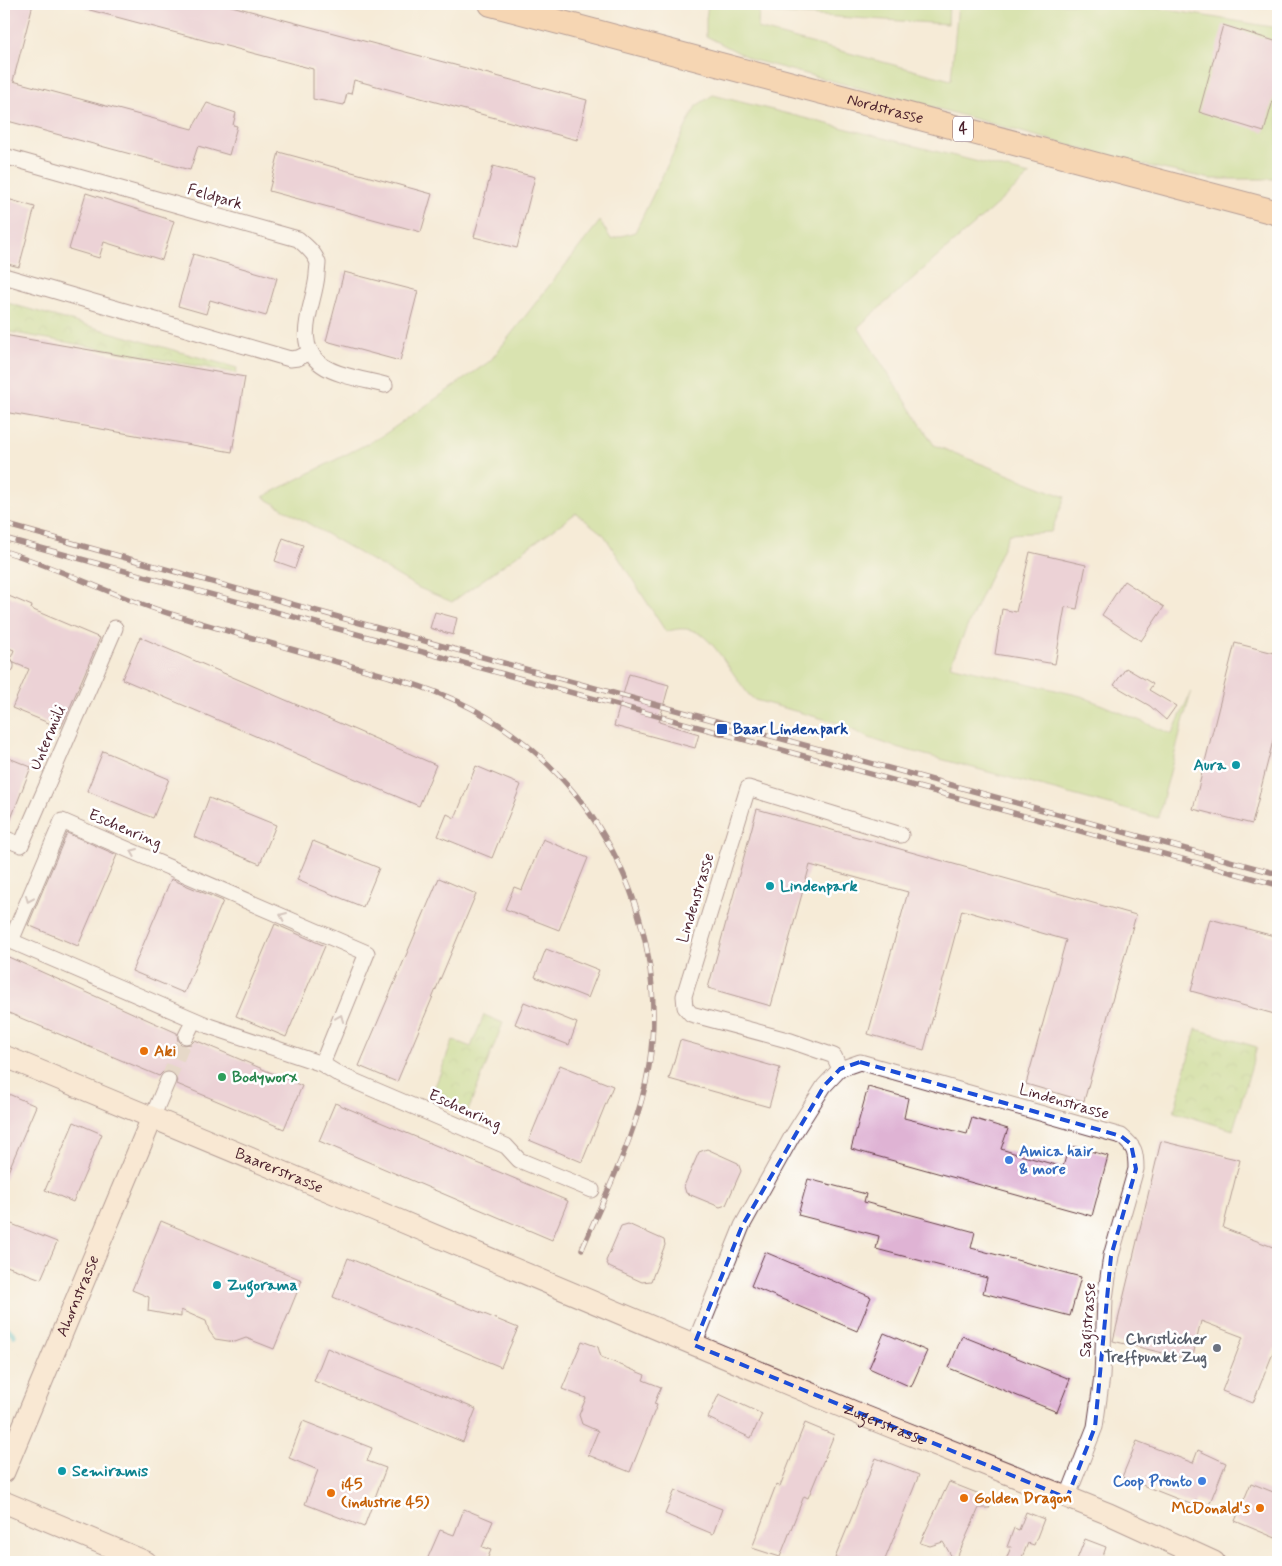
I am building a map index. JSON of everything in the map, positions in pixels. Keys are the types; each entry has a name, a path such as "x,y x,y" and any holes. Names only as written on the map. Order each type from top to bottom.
{"main road":[{"name":"Nordstrasse","path":"491,4 1278,213"},
{"name":"Baarerstrasse","path":"4,1056 554,1286"},
{"name":"Ahornstrasse","path":"4,1472 152,1118"},
{"name":"Zugerstrasse","path":"554,1286 864,1416 1109,1514 1214,1562"},
{"path":"4,1502 146,1562"}],"street":[{"name":"Feldpark","path":"4,156 298,239 310,249 318,263 306,324 306,341 311,352"},
{"path":"4,276 290,359 298,358 311,352 323,365 340,373 385,385"},
{"name":"Untermüli","path":"4,838 21,845 115,628"},
{"name":"Lindenstrasse","path":"901,835 748,788 684,996 685,1007 691,1014 834,1056 840,1069 860,1062 1121,1136 1131,1144"},
{"name":"Eschenring","path":"322,1064 367,953 62,821 10,941 194,1020 322,1064 340,1075 506,1146 519,1160 592,1190"},
{"path":"186,1036 194,1020"},
{"path":"694,1344 742,1226 791,1138 824,1086 840,1069"},
{"path":"152,1118 168,1080"},
{"name":"Sagistrasse","path":"1067,1498 1095,1427 1102,1377 1105,1299 1111,1256 1136,1169 1136,1156 1131,1144"}],"highlighted area":[{"path":"860,1062 1121,1136 1131,1144 1136,1169 1111,1256 1095,1427 1067,1498 694,1345 742,1226 824,1086 840,1069"}],"green space":[{"path":"708,4 759,4 758,29 951,80 958,4 1132,4 1278,28 1278,179 1211,179 1129,162 753,60 706,36"},
{"path":"775,4 949,4 948,24 774,13"},
{"path":"713,95 1030,175 858,327 934,445 1065,497 1051,532 1009,534 950,665 1081,696 1172,734 1191,692 1158,818 896,747 869,738 838,723 755,700 749,695 708,640 694,631 686,629 666,632 604,535 576,513 452,602 419,588 263,497 382,436 490,361 600,221 611,239 635,232 696,106"},
{"path":"4,302 237,368 236,373 4,331"},
{"path":"484,1015 503,1023 468,1111 431,1097 453,1040 471,1047"},
{"path":"1196,1029 1257,1047 1233,1130 1174,1112"}],"building":[{"path":"4,4 33,4 13,81 192,129 207,103 236,113 233,125 237,126 229,155 198,146 190,170 4,120"},
{"path":"86,4 224,4 587,100 577,140 354,80 351,94 347,93 344,105 313,99 313,69 86,9"},
{"path":"1223,25 1278,42 1278,83 1264,132 1199,112"},
{"path":"279,152 432,194 421,232 269,191"},
{"path":"493,166 535,177 517,248 474,237"},
{"path":"86,193 174,221 162,260 104,242 99,258 69,249"},
{"path":"4,198 35,207 19,267 4,263"},
{"path":"193,254 277,278 266,316 210,300 206,314 178,306"},
{"path":"344,272 418,291 400,361 326,341"},
{"path":"4,335 245,377 232,452 4,412"},
{"path":"283,538 303,545 295,568 275,561"},
{"path":"1030,552 1086,565 1077,609 1065,607 1055,664 995,654 1002,609 1016,612"},
{"path":"1124,581 1164,607 1141,641 1102,615"},
{"path":"4,594 32,606 31,609 100,638 61,728 12,708 29,669 14,663 11,658 14,650 4,646"},
{"path":"435,612 457,618 453,635 430,628"},
{"path":"140,637 436,765 419,806 122,679"},
{"name":"Aura","path":"1235,643 1278,654 1278,721 1252,824 1193,809"},
{"path":"1126,668 1153,684 1149,690 1176,706 1166,720 1150,706 1114,685"},
{"path":"629,674 669,685 659,722 699,734 695,748 614,726"},
{"path":"103,751 169,779 153,818 87,791"},
{"path":"4,756 31,767 7,829 4,829"},
{"path":"476,766 521,785 492,858 438,836 447,814 455,818"},
{"path":"209,798 276,825 260,864 194,837"},
{"path":"757,809 1136,915 1084,1101 1026,1084 1066,940 962,910 924,1050 868,1034 908,892 810,865 771,1006 708,988"},
{"path":"67,833 117,855 78,946 28,925"},
{"path":"543,839 588,858 559,930 505,909 514,887 522,890"},
{"path":"313,841 379,868 363,907 297,880"},
{"path":"439,878 476,894 397,1082 359,1066"},
{"path":"171,879 223,901 184,993 132,971"},
{"path":"1210,919 1278,937 1278,1015 1191,991"},
{"path":"275,924 325,946 286,1037 236,1016"},
{"path":"546,949 599,970 588,998 535,977"},
{"path":"4,955 177,1033 178,1041 182,1045 191,1044 195,1040 302,1086 284,1129 177,1084 176,1075 171,1071 163,1072 159,1076 4,1011"},
{"path":"524,1002 577,1023 569,1045 515,1024"},
{"path":"680,1040 780,1068 769,1107 669,1079"},
{"path":"560,1065 613,1086 582,1162 529,1140"},
{"path":"868,1087 908,1098 904,1118 967,1134 972,1118 1008,1129 1001,1149 1020,1155 1063,1167 1069,1145 1108,1156 1092,1216 851,1149"},
{"path":"4,1092 36,1106 4,1181"},
{"path":"335,1103 568,1201 552,1240 319,1141"},
{"path":"74,1122 102,1134 73,1202 45,1190"},
{"path":"1161,1141 1240,1160 1223,1228 1278,1249 1278,1349 1275,1348 1253,1403 1222,1391 1243,1337 1201,1321 1192,1360 1113,1341"},
{"path":"707,1149 738,1163 741,1171 726,1205 720,1207 686,1193 684,1186 699,1152"},
{"path":"808,1179 866,1194 864,1202 975,1232 971,1248 1081,1277 1070,1316 983,1293 987,1278 876,1249 879,1236 798,1215"},
{"path":"4,1221 57,1242 41,1279 4,1265"},
{"name":"Zugorama","path":"161,1221 302,1280 274,1349 246,1338 235,1342 215,1339 209,1331 206,1321 181,1310 181,1317 148,1311 149,1297 132,1290"},
{"path":"628,1224 664,1240 665,1245 651,1281 642,1282 609,1267 606,1261 621,1226"},
{"path":"765,1252 871,1297 857,1331 751,1286"},
{"path":"348,1258 518,1328 501,1367 333,1297"},
{"path":"884,1333 927,1351 911,1387 869,1368"},
{"path":"962,1336 1070,1379 1057,1412 949,1368"},
{"path":"582,1341 598,1347 601,1357 645,1375 643,1380 661,1387 654,1404 657,1405 630,1472 588,1455 598,1431 582,1424 579,1415 586,1398 562,1389"},
{"path":"327,1348 476,1409 463,1442 314,1381"},
{"path":"719,1394 762,1414 751,1438 708,1418"},
{"path":"303,1421 372,1448 367,1461 386,1468 364,1527 305,1504 318,1470 289,1458"},
{"path":"805,1423 834,1435 808,1498 804,1496 780,1557 752,1548 776,1485 780,1486"},
{"path":"1137,1441 1193,1463 1198,1450 1226,1463 1209,1505 1196,1500 1193,1505 1122,1477"},
{"path":"876,1458 919,1475 884,1562 846,1562 835,1558"},
{"path":"949,1482 982,1495 990,1508 979,1508 955,1562 943,1542 930,1546 920,1543"},
{"name":"McDonald's","path":"1251,1483 1278,1494 1278,1539 1235,1521"},
{"path":"675,1490 722,1509 713,1534 665,1514"},
{"path":"464,1509 493,1521 482,1547 491,1550 486,1562 426,1562 440,1530 454,1535"},
{"path":"1026,1512 1044,1519 1034,1545 1028,1543 1020,1562 1005,1562 1011,1547 1007,1547 1014,1528 1019,1530"},
{"path":"1085,1539 1106,1547 1101,1562 1076,1562"}],"waterway":[{"path":"4,1325 14,1335"}],"tunnel":[{"path":"168,1080 186,1036"}],"railway":[{"path":"4,524 536,672 1278,874"},
{"path":"4,538 1278,885"},
{"path":"7,552 153,608 400,680 429,689 457,701 506,729 548,764 584,806 613,852 634,902 648,956 653,1010 649,1066 638,1113 621,1159 582,1249"}],"place":[{"name":"Baar Lindenpark","path":"722,729"},
{"name":"Aura","path":"1236,765"},
{"name":"Lindenpark","path":"770,886"},
{"name":"Aki","path":"144,1051"},
{"name":"Bodyworx","path":"222,1077"},
{"name":"Amica hair & more","path":"1009,1160"},
{"name":"Zugorama","path":"217,1285"},
{"name":"Christlicher Treffpunkt Zug","path":"1217,1348"},
{"name":"Semiramis","path":"62,1471"},
{"name":"Coop Pronto","path":"1202,1481"},
{"name":"i45 (industrie 45)","path":"331,1493"},
{"name":"Golden Dragon","path":"964,1498"},
{"name":"McDonald's","path":"1260,1508"}]}
